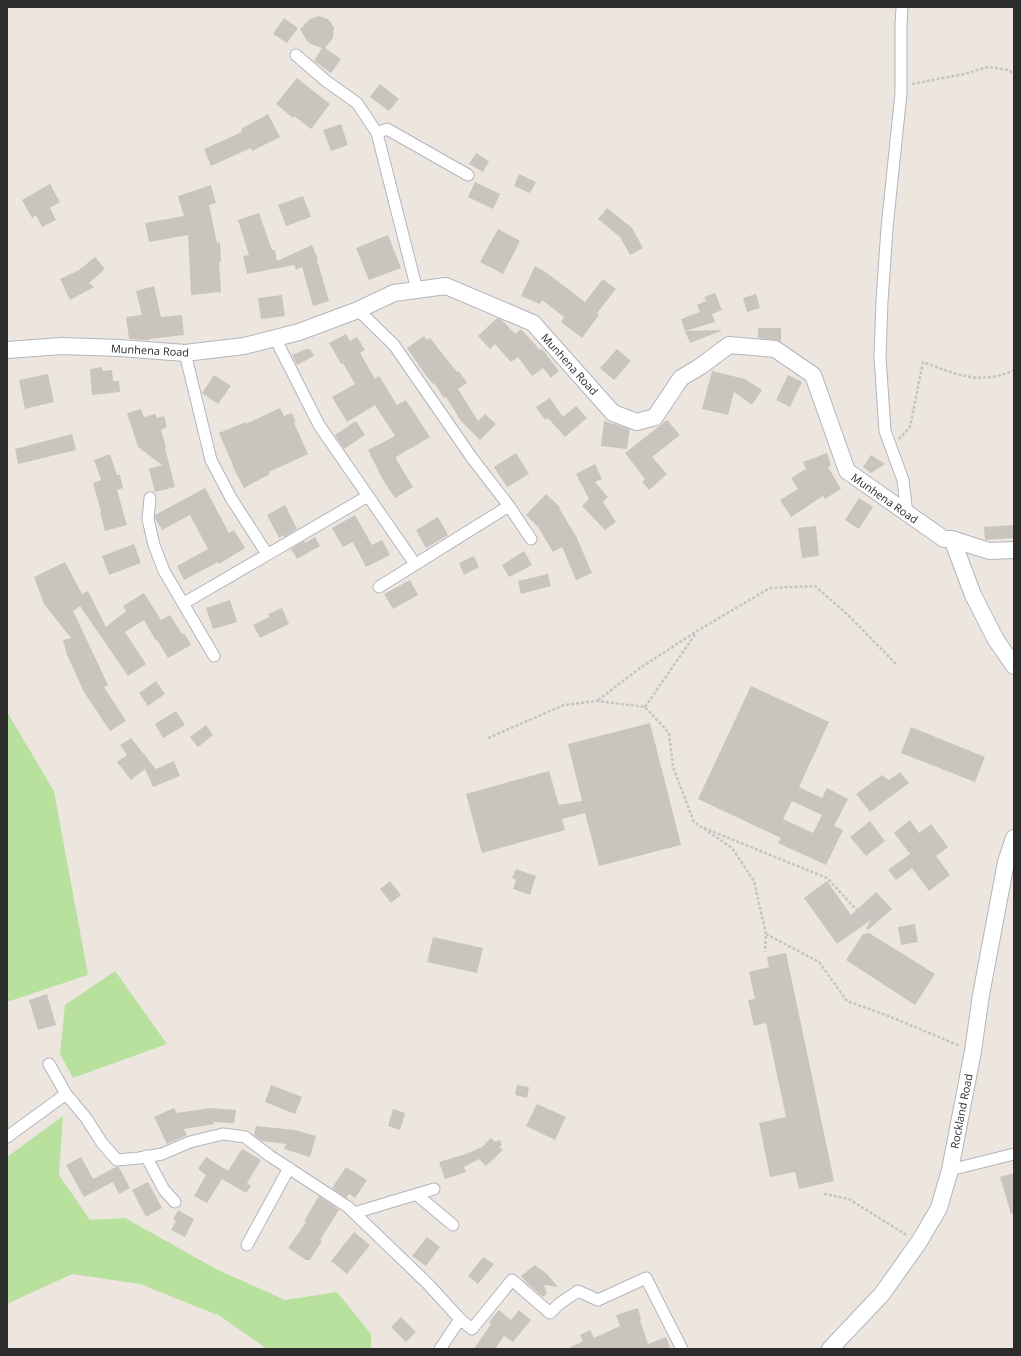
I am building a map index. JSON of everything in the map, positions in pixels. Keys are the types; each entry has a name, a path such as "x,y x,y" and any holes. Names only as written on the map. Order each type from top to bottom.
{"street":[{"path":"902,7 901,86 886,243 880,357 884,431 903,480 907,514"},
{"path":"296,55 326,81 357,103 377,133 417,290"},
{"path":"377,133 387,129 468,175"},
{"name":"Munhena Road","path":"7,350 62,346 120,348 185,353 244,346 299,332 358,310 394,293 446,286 533,323 613,413 637,422 655,417 681,378 701,366 729,345 775,349 813,375 847,470 944,539 952,539 989,551 1014,550"},
{"path":"358,310 394,345 472,458 509,506 531,539"},
{"path":"275,338 319,425 415,564"},
{"path":"185,353 211,460 231,498 267,554"},
{"path":"184,603 368,496"},
{"path":"150,498 148,519 154,545 164,571 214,656"},
{"path":"379,587 509,506"},
{"path":"952,539 973,595 996,640 1014,666"},
{"name":"Rockland Road","path":"830,1349 882,1294 919,1242 939,1208 950,1170 973,1051 981,995 1006,862 1014,838"},
{"path":"49,1064 66,1094 86,1118 102,1143 117,1160 162,1154 190,1142 223,1134 245,1137 348,1207 427,1283 460,1319 472,1329 512,1280 550,1313 578,1291 598,1300 646,1278 682,1349"},
{"path":"7,1137 66,1094"},
{"path":"950,1170 1014,1154"},
{"path":"146,1156 164,1190 175,1202"},
{"path":"246,1245 289,1168"},
{"path":"354,1213 434,1189"},
{"path":"417,1195 454,1225"},
{"path":"440,1349 460,1319"}],"path":[{"path":"901,86 988,68 1008,70 1014,74"},
{"path":"891,448 910,427 923,362 952,373 979,379 1006,374 1014,370"},
{"path":"597,701 640,668 697,631 770,588 815,586 849,616 896,664"},
{"path":"645,707 697,631"},
{"path":"488,738 564,705 597,701 645,707 669,733 673,767 694,822 732,848 754,882 766,934 765,952"},
{"path":"698,825 827,878 866,920"},
{"path":"766,934 819,962 847,1001 891,1017 973,1051"},
{"path":"824,1194 849,1199 919,1242"}],"green space":[{"path":"7,712 54,791 88,975 7,1002"},
{"path":"115,971 167,1044 73,1078 60,1054 65,1005"},
{"path":"63,1116 59,1175 90,1220 125,1218 216,1269 285,1300 337,1292 371,1334 371,1349 267,1349 220,1316 140,1284 72,1274 7,1304 7,1157"}],"building":[{"path":"319,16 328,19 334,27 333,38 325,48 341,59 331,73 314,61 322,48 307,41 300,29 310,19"},
{"path":"284,18 298,28 287,43 273,34"},
{"path":"297,78 330,104 311,129 294,116 293,118 276,104"},
{"path":"380,84 399,99 389,111 370,97"},
{"path":"268,114 280,137 252,151 251,148 211,166 204,149 242,132 241,129"},
{"path":"341,124 348,145 331,151 323,130"},
{"path":"476,153 489,161 483,172 469,164"},
{"path":"519,174 536,182 530,193 514,186"},
{"path":"475,182 500,194 493,209 468,197"},
{"path":"50,184 60,202 50,208 56,220 42,227 36,215 32,218 22,200"},
{"path":"211,185 216,203 209,205 217,243 220,242 221,262 219,262 221,292 191,295 188,235 149,242 145,223 184,216 178,196"},
{"path":"303,196 311,217 286,226 278,205"},
{"path":"607,208 632,228 643,248 630,255 620,237 598,219"},
{"path":"259,213 272,250 275,250 277,261 312,245 318,259 317,260 329,301 313,306 302,267 296,270 294,265 247,274 243,256 249,255 238,220"},
{"path":"498,229 520,241 503,274 480,262"},
{"path":"388,235 401,268 369,280 356,248"},
{"path":"95,257 105,269 89,283 94,287 70,300 60,279 79,270"},
{"path":"535,266 547,273 585,302 603,279 616,289 597,313 599,315 582,338 561,322 564,317 542,300 540,304 521,296"},
{"path":"154,286 161,317 182,315 184,335 149,339 150,340 129,339 126,317 142,315 136,291"},
{"path":"715,293 722,310 712,314 715,322 685,331 681,319 700,312 697,305 706,301 704,297"},
{"path":"756,294 760,308 747,312 743,298"},
{"path":"282,295 285,316 261,319 258,298"},
{"path":"497,318 502,320 515,334 521,329 540,350 542,349 559,371 551,378 543,368 532,376 518,357 511,362 495,344 490,349 478,336"},
{"path":"758,328 781,328 781,342 758,338"},
{"path":"721,330 690,343 685,331"},
{"path":"346,334 350,341 357,337 365,350 360,353 375,379 379,376 397,405 406,400 430,437 396,457 413,487 395,498 383,480 368,450 395,436 375,405 347,422 332,397 355,384 329,343"},
{"path":"424,336 427,340 430,338 457,372 459,371 467,383 458,389 478,421 485,414 496,424 480,440 461,421 446,397 444,398 434,383 433,384 424,373 407,348"},
{"path":"306,349 310,349 314,356 297,365 292,355"},
{"path":"617,349 631,361 614,380 600,368"},
{"path":"102,367 102,371 112,370 113,381 119,381 120,392 92,395 90,369"},
{"path":"712,371 745,379 762,390 752,405 734,392 728,415 702,409"},
{"path":"48,374 54,402 25,409 19,380"},
{"path":"214,375 231,386 218,404 202,393"},
{"path":"788,375 802,382 790,407 776,400"},
{"path":"550,398 563,417 576,406 587,418 565,437 548,418 545,420 536,407"},
{"path":"280,408 284,416 292,413 296,422 294,423 308,454 269,472 270,474 244,488 232,465 219,433 246,422 246,424"},
{"path":"141,409 144,417 155,414 157,418 164,416 167,427 161,430 175,487 155,492 149,469 162,465 138,447 127,413"},
{"path":"667,420 680,435 652,457 667,474 649,490 642,482 645,479 625,453"},
{"path":"356,421 365,435 344,449 335,435"},
{"path":"604,421 630,429 627,449 601,446"},
{"path":"72,434 76,450 18,464 15,449"},
{"path":"516,453 529,474 507,487 494,467"},
{"path":"827,453 831,465 828,467 841,489 825,499 823,496 791,517 780,500 798,489 791,478 806,469 803,462"},
{"path":"110,454 117,475 120,475 123,488 117,490 127,525 105,531 93,483 101,480 94,460"},
{"path":"871,455 885,464 871,473 863,467"},
{"path":"595,464 602,479 595,482 608,497 603,502 616,522 605,530 582,506 589,499 576,474"},
{"path":"205,488 229,533 234,530 245,548 219,564 218,562 184,580 177,566 208,549 190,515 162,530 155,518 155,515"},
{"path":"546,494 560,507 559,508 576,536 592,573 576,580 562,547 553,552 538,527 526,515"},
{"path":"859,498 873,507 859,529 845,520"},
{"path":"285,505 297,529 284,537 283,535 279,538 267,515"},
{"path":"355,515 372,545 382,540 390,555 366,567 353,542 343,547 332,528"},
{"path":"438,517 448,535 426,548 416,530"},
{"path":"1014,525 1014,538 985,540 984,527"},
{"path":"816,526 819,556 802,558 798,528"},
{"path":"315,537 320,546 297,559 291,549 304,541 305,543"},
{"path":"134,544 141,563 109,575 102,556"},
{"path":"524,551 532,565 509,577 502,565"},
{"path":"474,556 479,567 464,575 459,563"},
{"path":"65,562 82,594 88,591 106,627 126,611 123,606 144,593 161,620 170,615 191,645 168,658 144,620 125,632 146,664 128,676 80,606 73,611 108,685 104,687 126,721 110,731 84,692 67,655 63,640 71,638 44,604 34,577"},
{"path":"548,574 551,586 521,594 518,581"},
{"path":"410,580 418,595 393,609 384,594"},
{"path":"230,600 237,622 213,629 206,608"},
{"path":"282,608 289,624 260,638 253,625 269,617 268,614"},
{"path":"156,681 165,694 148,706 139,693"},
{"path":"751,686 829,722 799,787 822,798 827,788 848,799 834,826 843,830 826,865 778,843 781,838 698,799","holes":["792,801 822,815 813,833 783,819"]},
{"path":"176,711 185,725 163,738 155,724"},
{"path":"650,723 681,845 599,866 585,813 562,819 565,830 482,853 466,794 549,771 559,805 582,801 568,744"},
{"path":"206,725 213,735 198,747 190,737"},
{"path":"911,727 985,757 975,782 901,753"},
{"path":"131,738 156,769 174,761 180,776 153,787 145,769 131,780 117,762 127,755 120,745"},
{"path":"900,772 909,783 870,812 856,794 882,775 889,780"},
{"path":"910,820 919,833 931,824 948,847 936,856 950,875 929,891 912,868 896,880 888,870 910,854 894,833"},
{"path":"870,821 885,841 866,856 850,837"},
{"path":"516,869 536,876 530,895 513,889 516,880 512,878"},
{"path":"390,881 401,895 391,903 380,889"},
{"path":"827,881 851,915 876,892 892,909 868,930 866,928 871,920 837,944 804,898"},
{"path":"915,924 918,942 901,945 898,927"},
{"path":"869,933 935,974 915,1005 846,960 863,934"},
{"path":"433,937 483,948 477,973 427,962"},
{"path":"786,953 834,1181 799,1189 795,1172 770,1177 759,1123 786,1117 766,1023 754,1026 748,1000 755,999 749,972 769,967 767,957"},
{"path":"47,994 56,1025 38,1030 29,1000"},
{"path":"271,1085 302,1097 295,1114 265,1102"},
{"path":"517,1085 529,1087 527,1098 515,1095"},
{"path":"537,1104 566,1117 555,1140 526,1126"},
{"path":"174,1108 177,1113 211,1108 236,1110 234,1123 214,1122 214,1124 184,1129 187,1135 167,1144 154,1117"},
{"path":"393,1109 405,1113 400,1130 388,1126"},
{"path":"256,1126 295,1130 316,1136 310,1157 284,1149 286,1144 262,1141 254,1135"},
{"path":"491,1138 495,1142 500,1140 502,1145 499,1147 503,1150 486,1166 479,1159 464,1167 466,1172 445,1179 439,1162 466,1154 482,1147"},
{"path":"242,1149 261,1160 247,1183 251,1186 246,1193 222,1179 207,1203 194,1196 206,1175 198,1169 206,1157 228,1171"},
{"path":"81,1157 93,1179 116,1167 119,1167 130,1188 119,1194 113,1182 84,1197 66,1165"},
{"path":"346,1167 367,1180 355,1198 349,1194 346,1198 332,1188"},
{"path":"1014,1173 1014,1213 1011,1214 1000,1177"},
{"path":"148,1182 162,1208 146,1217 132,1190"},
{"path":"319,1196 339,1210 320,1240 322,1241 310,1260 306,1260 288,1248 306,1222 304,1221"},
{"path":"178,1210 194,1219 185,1237 171,1230 176,1221 173,1219"},
{"path":"354,1232 370,1245 347,1274 331,1261"},
{"path":"427,1237 440,1247 426,1266 412,1256"},
{"path":"483,1257 494,1264 478,1284 468,1276"},
{"path":"535,1265 547,1274 558,1287 544,1285 547,1294 543,1297 521,1276"},
{"path":"638,1308 640,1320 648,1344 666,1337 671,1349 567,1349 583,1341 580,1335 590,1330 594,1338 620,1326 616,1315"},
{"path":"499,1310 511,1320 519,1310 531,1320 513,1342 504,1336 495,1349 474,1349 491,1324 489,1322"},
{"path":"401,1317 416,1332 406,1342 391,1327"}]}
